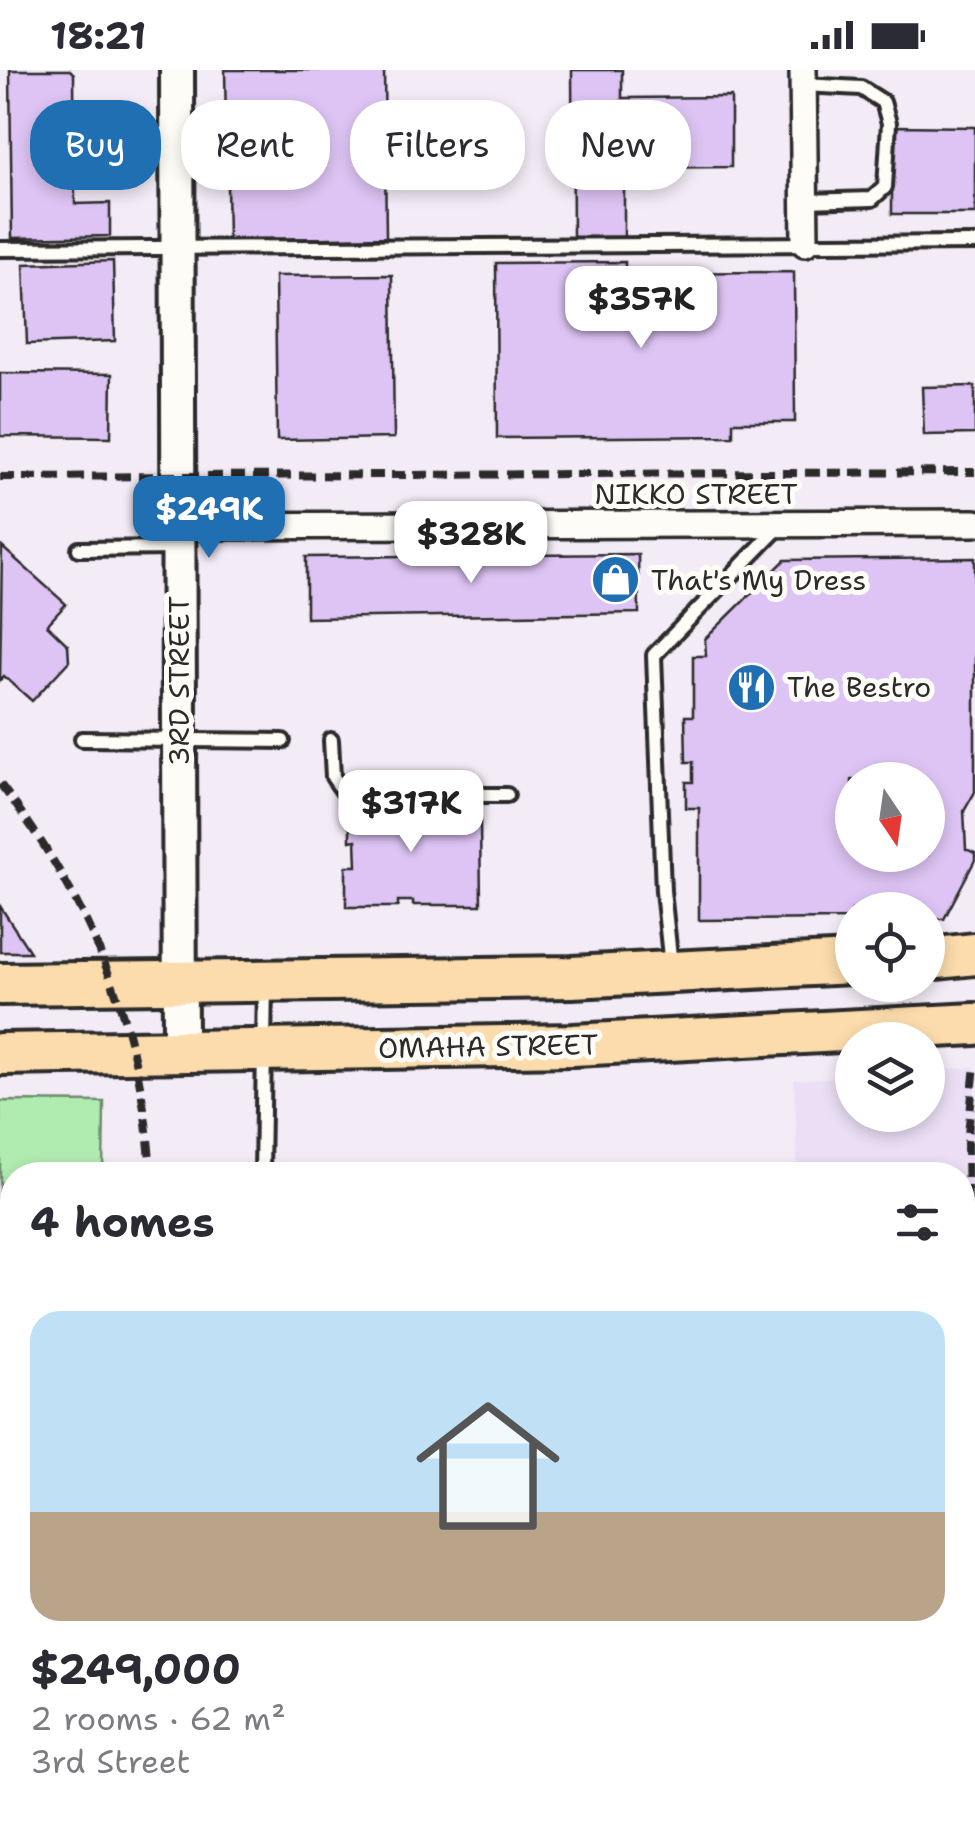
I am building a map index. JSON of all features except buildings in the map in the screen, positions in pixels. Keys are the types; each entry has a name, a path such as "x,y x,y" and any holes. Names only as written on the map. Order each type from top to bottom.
{"main road":[{"path":"945,957 975,954"},
{"path":"0,984 672,973 835,964"},
{"name":"OMAHA STREET","path":"0,1054 573,1045 975,1024"}],"street":[{"name":"3RD STREET","path":"176,70 180,1052"},
{"path":"803,78 806,243"},
{"name":"NIKKO STREET","path":"178,537 975,522"}],"lane":[{"path":"803,78 861,88 883,102 889,123 885,187 872,199 804,201"},
{"path":"0,249 975,244"},
{"path":"672,973 663,891 654,655 783,524"},
{"path":"79,549 178,537"},
{"path":"82,739 283,740"},
{"path":"331,740 333,778 345,794 363,794"},
{"path":"402,795 507,794"},
{"path":"262,1162 265,981"}],"shaded area":[{"path":"975,1067 975,1162 797,1162 794,1080 835,1077 835,1132 945,1132 945,1070"}],"green space":[{"path":"0,1101 104,1102 103,1162 0,1162"}],"railway":[{"path":"0,477 975,472"},
{"path":"0,784 61,874 106,968 136,1068 150,1162"},
{"path":"967,1162 975,1065"}],"place":[{"name":"That's My Dress","path":"616,580"},
{"name":"The Bestro","path":"752,687"}]}
